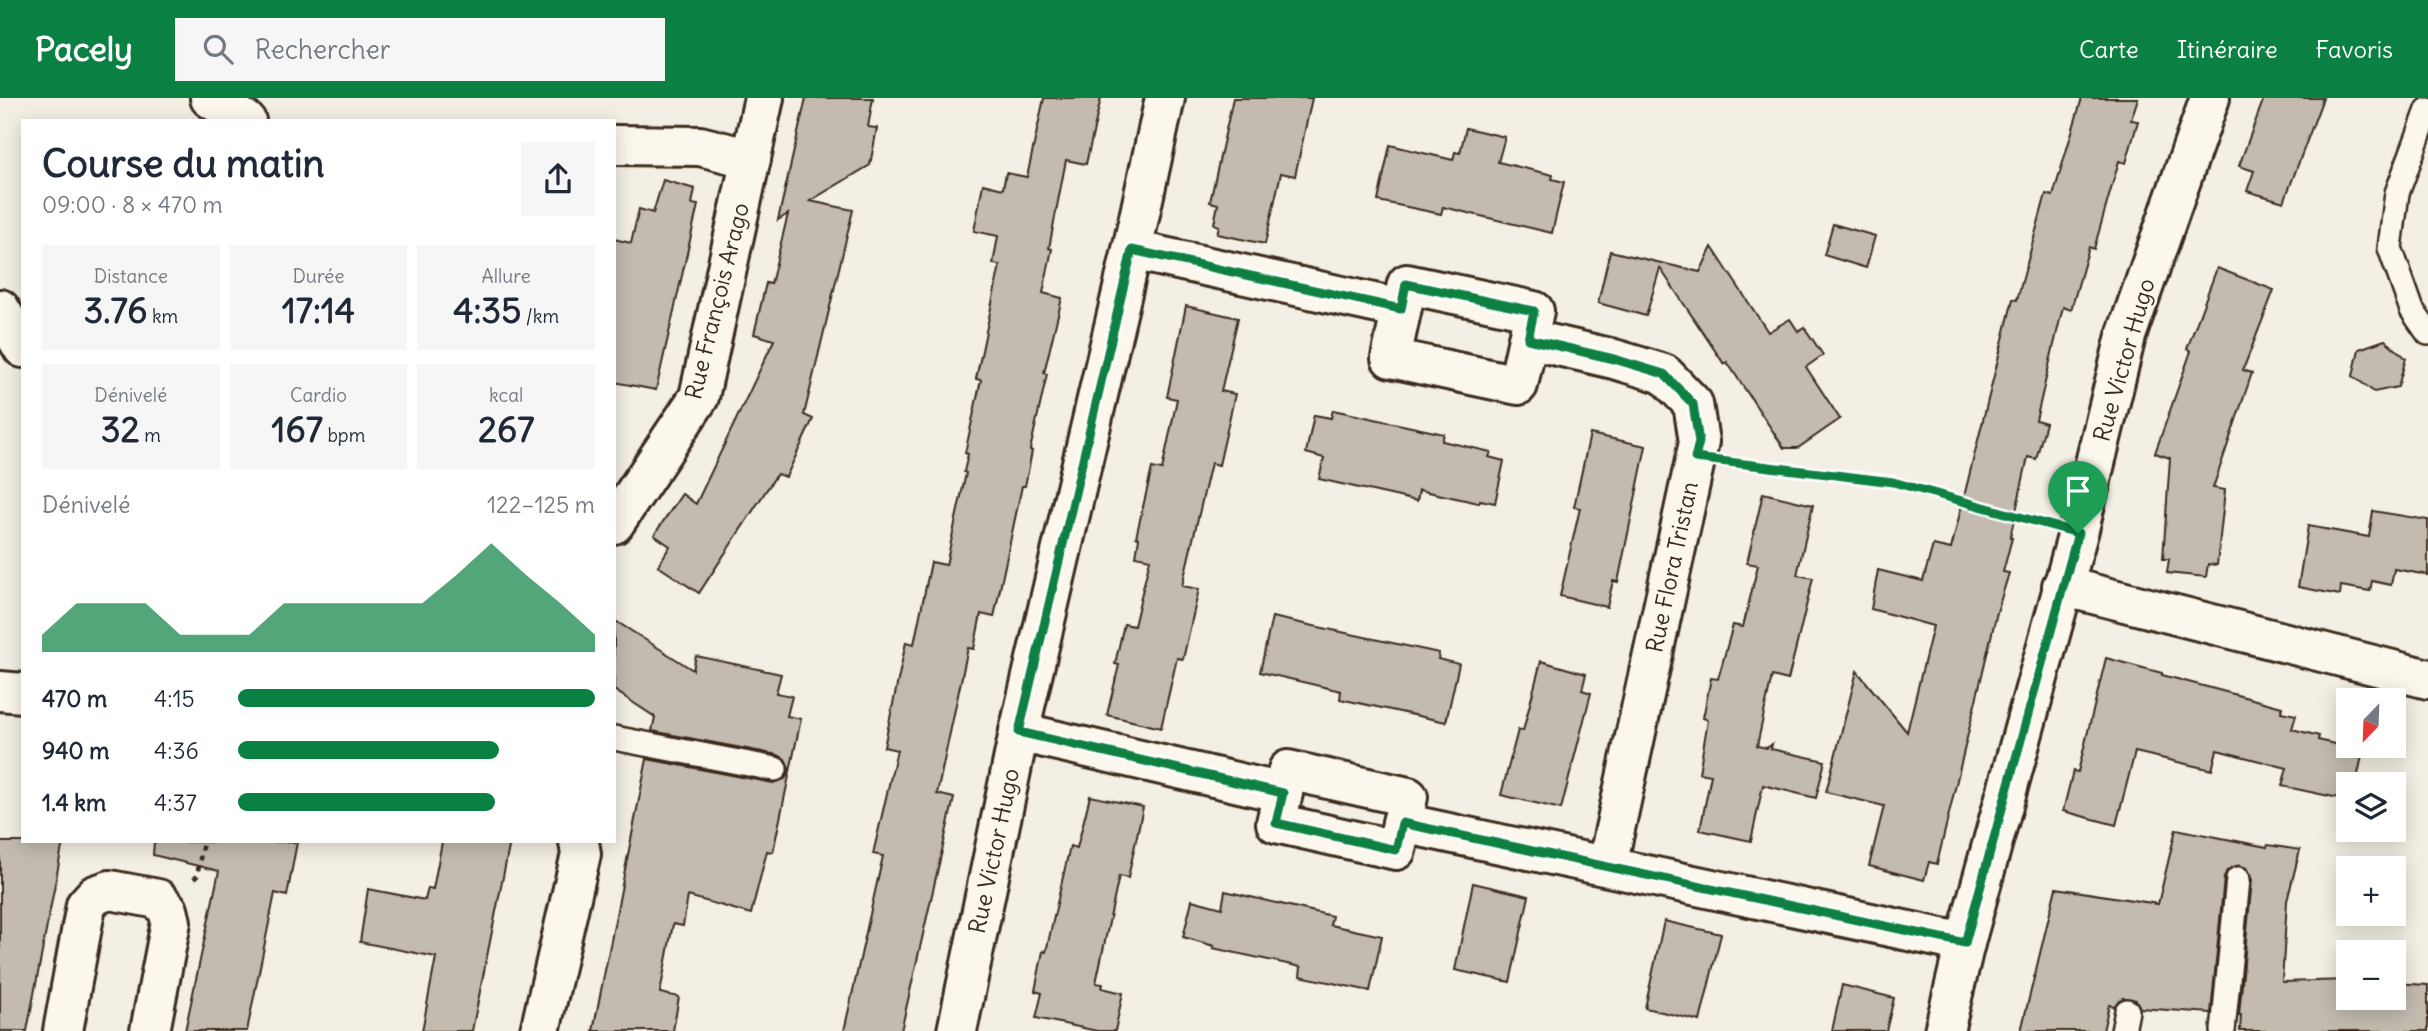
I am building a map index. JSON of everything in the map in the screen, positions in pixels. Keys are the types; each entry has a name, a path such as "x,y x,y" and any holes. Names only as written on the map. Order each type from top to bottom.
{"street":[{"path":"210,98 243,119"},
{"name":"Rue François Arago","path":"616,521 699,397 764,98"},
{"name":"Rue Victor Hugo","path":"957,1031 1019,732 1165,98"},
{"name":"Rue Victor Hugo","path":"1944,1031 1965,943 2078,533 2126,336 2210,98"},
{"path":"616,145 700,146 751,159"},
{"path":"1132,250 1401,309"},
{"path":"1406,284 1534,311 1528,339 1518,385 1391,358 1406,284"},
{"path":"0,309 21,345"},
{"name":"Rue Flora Tristan","path":"1528,339 1664,374 1693,404 1699,442 1607,866"},
{"path":"2062,586 2428,679"},
{"path":"0,691 21,693"},
{"path":"1019,732 1283,793"},
{"path":"1289,770 1408,797 1402,823 1396,850 1276,823 1289,770"},
{"path":"1402,823 1965,943"},
{"path":"540,1031 581,854 579,843"},
{"path":"62,1031 86,905 95,895 110,890 158,899 168,910 171,922 150,1031"}],"lane":[{"path":"2428,110 2397,193 2390,248 2412,310 2428,333"},
{"path":"616,738 775,769"},
{"path":"2223,1031 2238,879"}],"path":[{"path":"1695,458 1893,482 2078,533"}],"building":[{"path":"806,98 873,98 868,127 877,128 870,165 810,201 853,210 804,415 813,419 786,477 777,474 699,593 658,566 670,546 654,535 682,494 696,504 774,340 754,334 766,283 771,284 788,214 778,220"},
{"path":"1044,98 1101,98 1086,164 1066,160 1043,293 1062,298 1044,373 1047,374 1025,486 1022,486 994,617 981,614 974,649 968,648 937,794 954,798 901,1031 844,1031 883,856 873,854 897,750 884,747 906,642 914,644 931,562 946,565 966,473 968,454 965,453 981,380 976,379 1000,265 993,264 998,236 974,231 983,184 1003,189 1006,173 1027,177"},
{"path":"1233,98 1312,98 1295,176 1281,173 1265,244 1217,234 1219,226 1214,224 1218,204 1210,202"},
{"path":"2082,98 2138,98 2131,120 2138,121 2126,163 2119,161 2094,249 2089,247 2071,310 2063,307 2036,420 2046,423 2036,459 2028,457 2003,572 2009,573 1997,612 1937,864 1929,862 1924,880 1869,866 1884,806 1826,792 1857,671 1907,732 1933,626 1871,609 1878,570 1923,581 1933,545 1951,549 2013,299 2017,300 2046,194 2053,196"},
{"path":"2264,98 2323,98 2284,202 2247,191 2254,171 2239,166"},
{"path":"1466,128 1505,137 1498,162 1553,175 1552,179 1564,182 1552,233 1443,207 1441,214 1378,201 1390,145 1453,160 1455,152 1460,153"},
{"path":"663,180 695,189 692,204 698,205 656,390 616,382 616,239 631,243 639,209 653,213"},
{"path":"1833,224 1875,236 1866,268 1824,255"},
{"path":"1712,247 1768,332 1790,319 1798,331 1804,327 1823,355 1806,367 1840,419 1798,448 1784,448 1660,268 1646,316 1598,303 1610,251 1700,272"},
{"path":"2217,268 2274,290 2243,370 2252,373 2213,488 2225,490 2217,565 2208,564 2206,577 2167,573 2169,559 2163,559 2170,458 2155,453 2191,351 2187,349"},
{"path":"1186,306 1238,318 1221,391 1235,394 1219,465 1211,463 1182,586 1199,589 1183,659 1177,658 1161,728 1107,715 1119,665 1115,664 1124,624 1134,626 1150,559 1136,556 1139,538 1136,537 1152,468 1162,470 1177,399 1167,397"},
{"path":"2385,340 2406,358 2398,387 2374,392 2353,376 2359,349"},
{"path":"1333,410 1444,434 1442,441 1491,452 1489,457 1504,461 1495,503 1480,500 1479,503 1419,490 1417,501 1319,479 1324,458 1306,453 1314,415 1331,418"},
{"path":"1590,434 1646,446 1618,582 1613,581 1607,607 1560,596 1580,508 1574,507"},
{"path":"1763,493 1813,505 1797,575 1813,578 1788,680 1772,676 1757,746 1767,748 1772,744 1771,749 1825,761 1816,798 1763,785 1751,841 1700,830 1711,775 1699,773 1708,720 1703,718 1711,678 1718,679 1733,625 1743,627 1758,565 1747,563"},
{"path":"2373,511 2428,520 2428,575 2394,569 2391,585 2372,581 2370,591 2341,586 2340,595 2298,587 2308,526 2369,537"},
{"path":"1272,617 1439,653 1438,659 1459,664 1446,722 1340,699 1341,691 1260,672"},
{"path":"616,621 693,670 696,656 781,674 776,693 792,696 787,716 801,719 773,852 767,851 751,914 688,896 683,926 673,924 660,993 679,997 673,1031 593,1031 647,759 773,783 785,779 789,772 785,759 778,755 652,731 655,717 616,691"},
{"path":"2106,658 2282,707 2281,712 2296,715 2292,729 2319,736 2318,740 2336,744 2336,758 2362,758 2359,772 2336,772 2336,797 2282,786 2287,768 2217,750 2212,770 2135,752 2116,825 2063,811 2073,771 2078,772"},
{"path":"1541,661 1586,674 1582,690 1591,693 1561,809 1501,795 1518,730 1523,731"},
{"path":"1090,796 1143,807 1128,878 1119,876 1096,983 1103,984 1102,988 1123,993 1115,1031 1097,1031 1036,1018 1042,993 1035,991 1043,951 1046,952 1070,846 1077,848"},
{"path":"2176,829 2267,847 2300,850 2287,901 2282,982 2336,980 2336,1010 2406,1010 2406,984 2428,985 2428,1031 2240,1031 2239,1015 2252,880 2247,868 2239,865 2227,870 2224,878 2211,1013 2140,1008 2136,1000 2123,998 2114,1006 2109,1005 2103,1031 2021,1031 2056,888 2158,904"},
{"path":"0,842 63,843 27,1031 0,1031"},
{"path":"154,843 297,843 287,896 275,893 247,1031 185,1031 219,871 153,855"},
{"path":"442,843 510,843 472,1031 422,1031 436,957 360,942 368,889 425,900 428,888 433,889"},
{"path":"1473,883 1529,896 1510,982 1455,970"},
{"path":"1225,891 1332,916 1330,925 1382,936 1370,991 1300,976 1301,967 1213,948 1214,946 1183,937 1192,900 1222,908"},
{"path":"1664,921 1721,934 1700,1021 1645,1008"},
{"path":"1842,985 1894,998 1886,1031 1832,1031"}],"route":[{"path":"1132,250 1401,309 1406,284 1534,311 1528,339 1664,374 1693,404 1699,442 1695,458 1893,482 2078,533 1965,943 1402,823 1396,850 1276,823 1283,793 1019,732 1132,250"}]}
